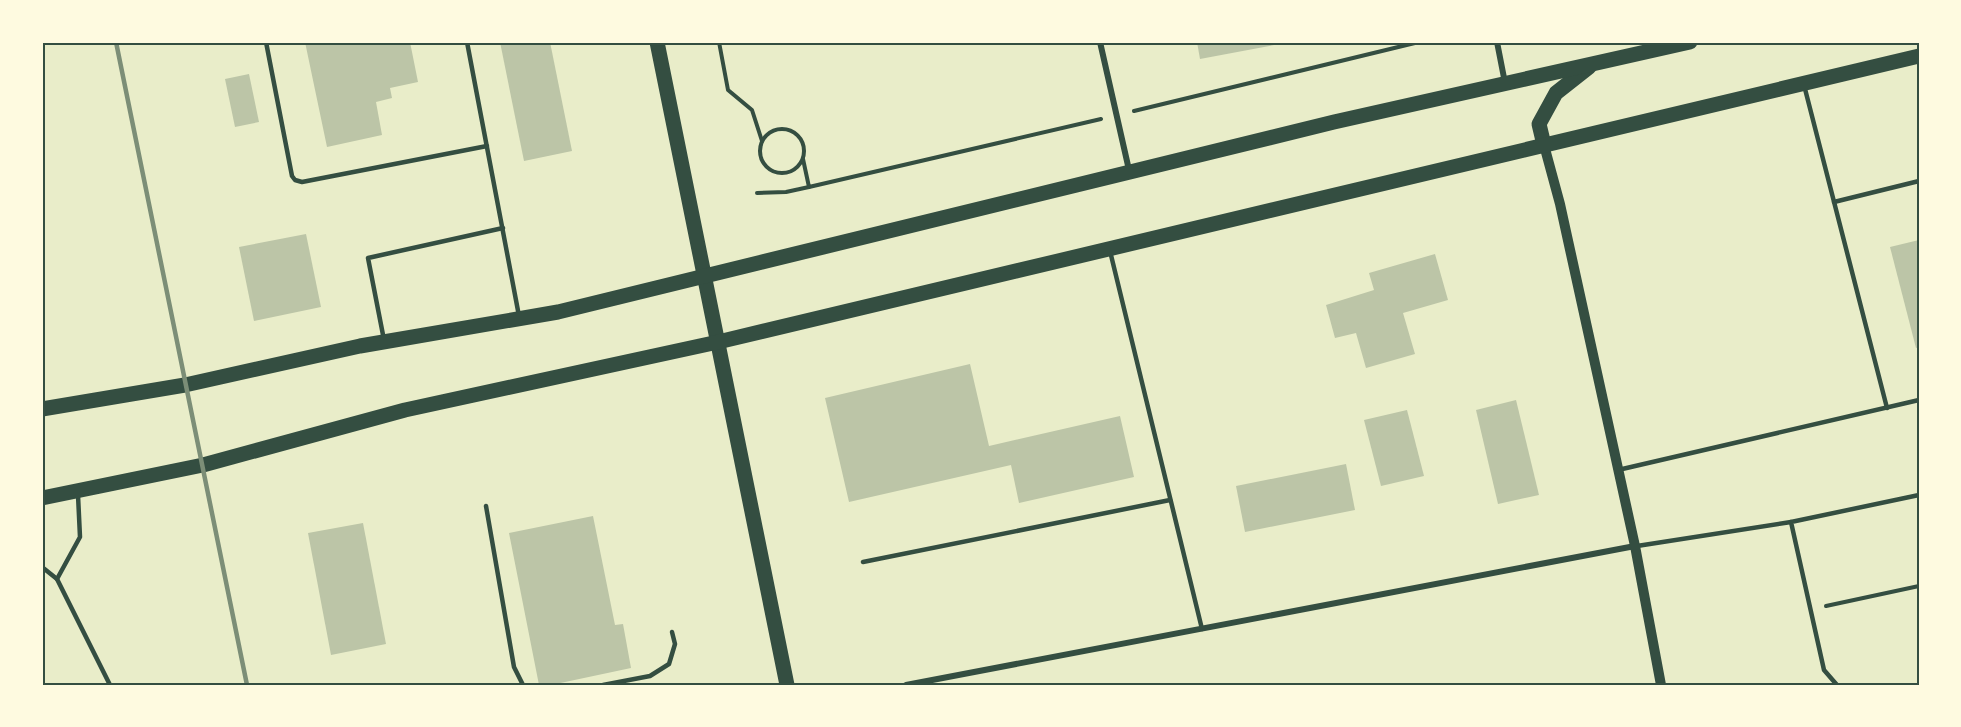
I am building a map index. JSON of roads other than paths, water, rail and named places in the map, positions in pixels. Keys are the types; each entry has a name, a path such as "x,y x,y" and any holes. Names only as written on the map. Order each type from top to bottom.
{"main road":[{"path":"657,42 718,342 726,393 788,685"},
{"path":"42,409 186,385 384,342 558,312 1334,122 1690,42"},
{"path":"42,498 203,465 405,410 718,342 1919,56"},
{"path":"1544,145 1539,124 1556,93 1594,63"}],"street":[{"path":"1100,42 1130,172"},
{"path":"1497,42 1505,83"},
{"path":"1544,145 1560,204 1635,546 1661,685"},
{"path":"906,685 1635,546"}],"lane":[{"path":"266,42 292,176 295,180 302,182 487,146"},
{"path":"467,42 520,319"},
{"path":"1803,83 1887,408"},
{"path":"1834,202 1919,181"},
{"path":"384,342 368,258 503,228"},
{"path":"1109,249 1202,628"},
{"path":"1618,470 1919,400"},
{"path":"57,579 80,537 77,491"},
{"path":"1635,546 1791,522 1919,495"},
{"path":"863,562 1170,500"},
{"path":"486,506 514,666 523,685"},
{"path":"1791,522 1824,670 1837,685"},
{"path":"42,567 57,579 110,685"},
{"path":"603,685 650,676 669,664 675,644 672,632"}],"railway":[{"path":"116,42 247,685"}]}
